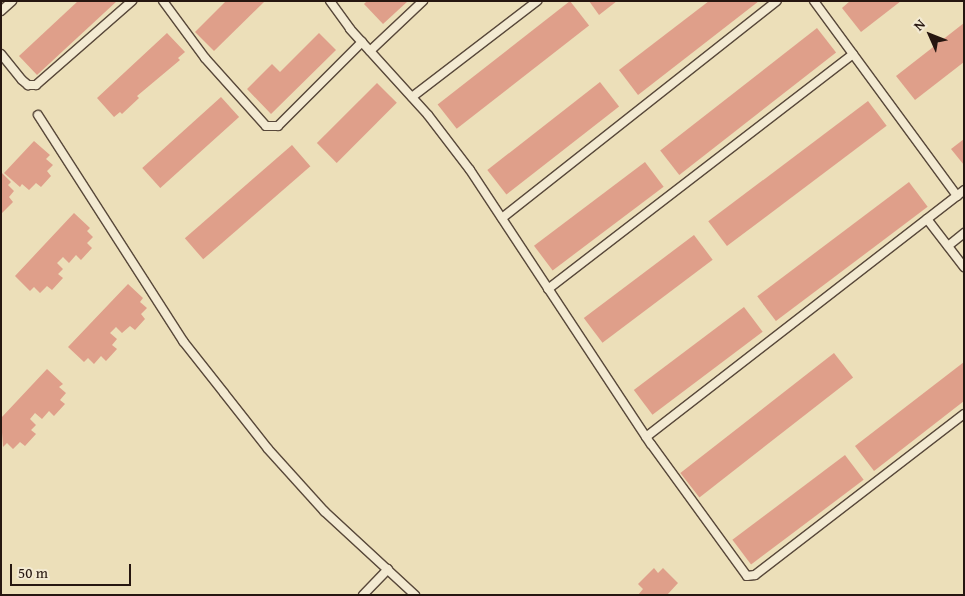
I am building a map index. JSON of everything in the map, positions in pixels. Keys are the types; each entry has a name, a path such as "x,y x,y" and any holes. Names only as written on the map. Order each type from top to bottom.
{"lane":[{"path":"1,11 12,1"},
{"path":"1,54 22,80 28,85 36,85 132,1"},
{"path":"163,1 206,58 266,126 278,126 362,42"},
{"path":"330,1 362,42 412,97 470,170 646,437 747,576 755,575 964,414"},
{"path":"370,51 423,1"},
{"path":"412,97 537,1"},
{"path":"502,218 777,1"},
{"path":"814,1 957,196"},
{"path":"548,289 853,54"},
{"path":"38,115 183,341 268,449 324,511 415,595"},
{"path":"646,437 964,190"},
{"path":"927,219 964,268"},
{"path":"948,246 964,233"},
{"path":"363,595 388,569"}],"building":[{"path":"78,1 117,1 37,75 19,56"},
{"path":"226,1 265,1 214,51 195,32"},
{"path":"367,1 408,1 383,24 364,4"},
{"path":"570,1 589,25 457,129 438,104"},
{"path":"589,1 617,1 599,15"},
{"path":"709,1 759,1 638,95 619,70"},
{"path":"850,1 901,1 861,32 842,8"},
{"path":"964,23 964,62 915,100 896,76"},
{"path":"817,28 836,52 679,175 660,151"},
{"path":"167,33 185,52 178,58 180,60 137,96 139,98 122,114 120,112 114,117 97,98"},
{"path":"319,33 336,50 271,114 247,89 272,64 280,72"},
{"path":"600,82 619,106 506,194 487,170"},
{"path":"377,83 397,103 337,163 317,143"},
{"path":"221,97 239,117 160,188 142,168"},
{"path":"868,101 887,126 727,246 708,221"},
{"path":"964,139 964,165 951,149"},
{"path":"34,141 50,155 46,159 53,165 47,171 51,176 41,187 36,183 29,190 22,184 20,187 4,173"},
{"path":"292,145 310,166 203,259 185,238"},
{"path":"645,162 664,187 553,270 534,246"},
{"path":"1,172 11,182 8,185 14,191 9,197 13,202 2,213"},
{"path":"909,182 928,207 776,321 757,296"},
{"path":"74,213 90,228 87,231 93,237 87,243 92,248 81,260 76,255 69,263 63,257 57,263 63,269 58,274 63,278 52,290 47,286 40,293 34,287 30,291 15,276"},
{"path":"694,235 713,260 602,343 584,318"},
{"path":"128,284 143,298 140,302 147,308 141,314 145,319 135,330 130,326 122,333 116,327 110,333 117,339 112,345 117,349 106,361 101,356 94,364 88,358 84,362 68,347"},
{"path":"744,307 763,332 652,415 634,390"},
{"path":"834,353 853,377 699,497 680,473"},
{"path":"964,362 964,401 874,471 855,446"},
{"path":"47,369 63,384 59,387 66,393 60,400 65,404 54,416 49,411 42,419 35,413 30,419 36,425 31,430 36,434 25,446 20,442 13,449 7,443 3,447 1,418"},
{"path":"845,455 864,480 751,565 732,540"},
{"path":"654,568 658,573 663,568 678,583 667,595 638,595 643,589 638,584"}]}
